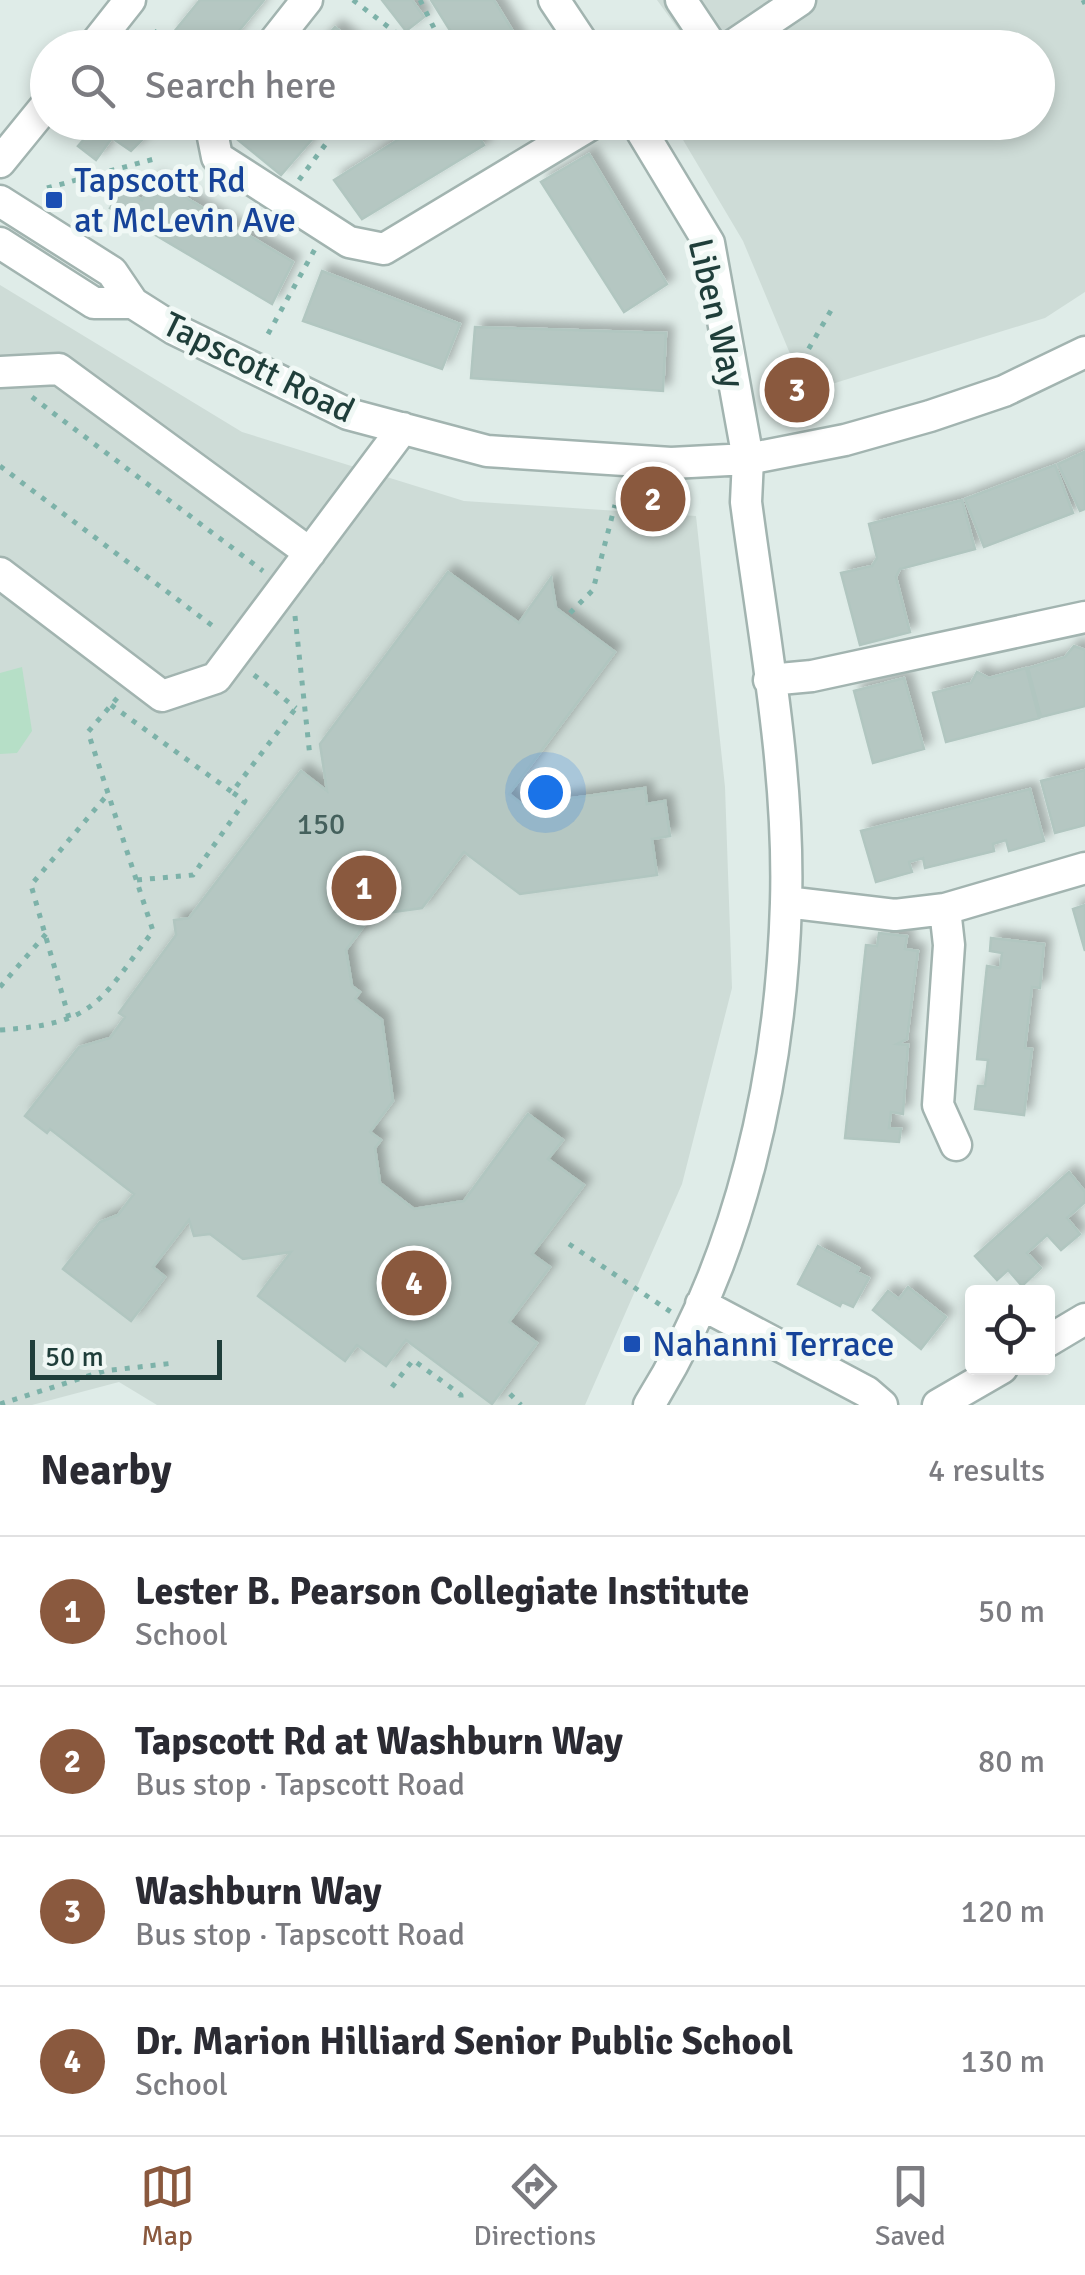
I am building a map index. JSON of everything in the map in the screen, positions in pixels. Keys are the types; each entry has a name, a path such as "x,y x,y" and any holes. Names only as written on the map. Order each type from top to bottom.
{"street":[{"path":"106,30 130,0"},
{"path":"284,30 308,0"},
{"path":"554,0 574,30"},
{"path":"681,0 701,30"},
{"path":"756,30 800,0"},
{"path":"0,162 30,125"},
{"path":"214,140 217,157 283,200 349,242 384,249 565,140"},
{"name":"Liben Way","path":"647,140 709,243 748,460 746,502 769,680 786,902 775,1032 754,1146 696,1315 649,1405"},
{"name":"Tapscott Road","path":"0,201 112,272 133,303 174,329 348,414 487,450 670,464 748,460 845,440 930,416 1004,391 1085,352"},
{"name":"Tapscott Road","path":"0,243 94,304 133,303"},
{"path":"10,380 59,369 310,553"},
{"path":"0,573 162,696 216,678 221,645 291,578 403,428"},
{"path":"769,680 812,676 1085,617"},
{"path":"786,902 895,915 945,909 1085,868"},
{"path":"945,909 950,945 938,1106 956,1146"},
{"path":"696,1315 867,1392 882,1405"},
{"path":"1055,1337 1085,1319"},
{"path":"938,1405 990,1375"}],"path":[{"path":"353,0 393,30"},
{"path":"420,0 433,30"},
{"path":"283,200 328,140"},
{"path":"48,188 154,159"},
{"path":"268,334 316,246"},
{"path":"776,406 834,307"},
{"path":"10,380 266,573 254,588"},
{"path":"0,466 304,715"},
{"path":"570,613 594,590 614,505"},
{"path":"291,578 310,757"},
{"path":"221,645 232,617"},
{"path":"0,1030 46,1027 95,1008 153,931 88,732 124,690"},
{"path":"111,705 245,801 193,876 137,880"},
{"path":"232,792 296,708"},
{"path":"69,1018 32,885 108,794"},
{"path":"0,986 46,934"},
{"path":"569,1244 696,1315"},
{"path":"392,1387 413,1360 461,1395 460,1405"},
{"path":"0,1404 104,1371 174,1363"},
{"path":"510,1394 521,1405"}],"shaded area":[{"path":"657,0 1085,0 1085,292 1045,318 806,392 743,241 683,140 1055,140 1055,30 679,30"},
{"path":"0,285 242,432 464,501 696,516 725,787 732,988 682,1184 585,1405 157,1405 119,1382 32,1405 0,1405"}],"green space":[{"path":"22,667 32,731 17,753 0,754 0,673"}],"building":[{"path":"200,0 264,0 240,30 175,30"},
{"path":"382,0 412,0 424,17 405,30"},
{"path":"431,0 494,0 512,30 450,30"},
{"path":"83,140 111,140 96,160 78,146"},
{"path":"115,140 142,140 131,151"},
{"path":"238,140 311,140 281,175"},
{"path":"397,140 481,140 484,145 362,219 334,180"},
{"path":"589,154 667,284 624,312 541,182"},
{"path":"155,179 293,262 272,304 110,208 123,189 142,200"},
{"path":"322,271 460,324 442,369 303,321"},
{"path":"475,327 666,333 663,391 471,378"},
{"path":"1084,452 1085,509 1080,511 1058,464"},
{"path":"1055,465 1073,513 984,547 965,499"},
{"path":"962,500 975,549 900,569 896,577 910,632 860,645 841,573 872,566 877,558 869,524"},
{"path":"448,572 519,623 551,578 556,608 615,652 509,794 523,805 645,788 647,804 665,801 670,836 652,839 657,875 520,894 464,852 422,908 372,915 346,950 352,986 360,992 355,999 382,1020 393,1101 370,1132 381,1140 375,1148 380,1183 414,1209 464,1201 528,1114 563,1140 548,1159 584,1185 532,1254 550,1267 509,1322 537,1343 492,1404 406,1340 386,1366 357,1345 345,1361 258,1296 291,1252 243,1259 210,1234 194,1236 189,1220 153,1267 165,1277 131,1321 63,1269 100,1222 118,1215 134,1194 50,1129 47,1133 25,1116 79,1047 110,1038 125,1017 119,1013 176,935 174,920 189,918 301,771 327,791 320,744"},
{"path":"1074,646 1085,650 1085,706 1041,717 1028,668 1065,657"},
{"path":"1026,668 1039,718 946,742 933,693 971,683 977,672 989,678"},
{"path":"904,678 924,749 873,763 854,691"},
{"path":"1085,770 1085,825 1055,833 1041,781"},
{"path":"1030,789 1044,841 1009,851 1006,840 993,844 994,851 925,868 923,858 909,862 912,872 876,882 861,831"},
{"path":"1085,905 1085,951 1073,909"},
{"path":"879,933 907,936 905,949 918,951 907,1039 897,1044 908,1045 903,1114 891,1112 889,1128 901,1129 899,1142 845,1138 866,945 877,946"},
{"path":"991,938 1044,944 1040,988 1032,987 1025,1048 1032,1049 1024,1115 975,1109 978,1086 985,1086 988,1060 977,1059 987,966 1000,968 1002,953 990,951"},
{"path":"1069,1172 1085,1192 1085,1202 1067,1218 1080,1234 1061,1250 1047,1235 1027,1253 1041,1268 1023,1285 1008,1270 997,1280 975,1256"},
{"path":"818,1246 859,1268 857,1272 869,1278 853,1307 842,1302 840,1306 798,1284"},
{"path":"908,1287 946,1317 921,1349 873,1310 888,1291 899,1299"}],"place":[{"name":"Tapscott Rd at McLevin Ave","path":"54,200"},
{"name":"Washburn Way","path":"797,390"},
{"name":"Tapscott Rd at Washburn Way","path":"653,499"},
{"name":"Lester B. Pearson Collegiate Institute","path":"364,888"},
{"name":"Dr. Marion Hilliard Senior Public School","path":"414,1283"},
{"name":"Nahanni Terrace","path":"632,1344"}]}
